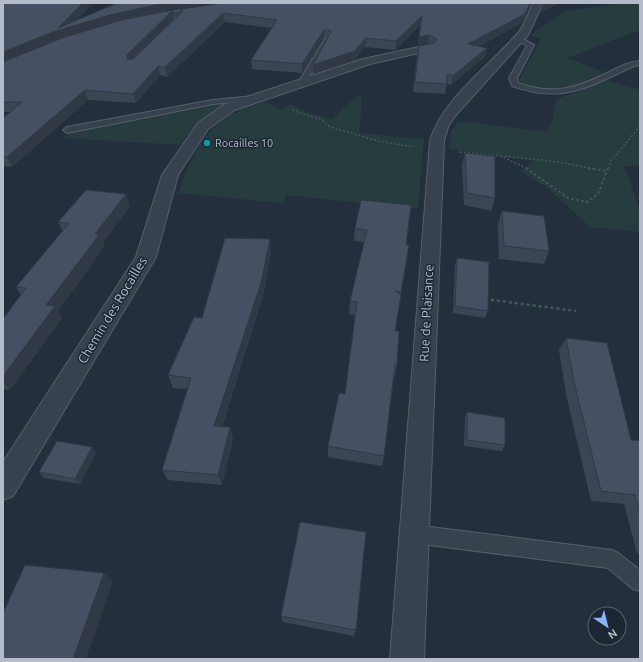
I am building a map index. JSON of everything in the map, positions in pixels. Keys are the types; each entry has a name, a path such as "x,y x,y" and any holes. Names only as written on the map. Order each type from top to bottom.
{"street":[{"path":"132,22 176,18 248,3"},
{"name":"Rue de Plaisance","path":"408,659 436,150 441,127 448,114 524,33 538,3"},
{"name":"Chemin des Rocailles","path":"3,487 146,256 170,175 193,138 203,126 230,107 367,61 428,48"}],"lane":[{"path":"519,39 531,44 513,78 515,84 539,93 555,94 572,91 632,64 640,63"},
{"path":"302,83 327,40"},
{"path":"67,130 213,102 257,98"},
{"path":"414,534 612,559 640,582"}],"path":[{"path":"322,120 330,127 378,141 436,150 558,162 607,171"},
{"path":"501,156 523,165 568,198 587,202 598,194 611,161 640,126"},
{"path":"478,298 576,311"}],"green space":[{"path":"610,3 640,3 640,32 637,31 567,58 604,72 573,86 550,91 529,87 519,80 541,39 530,35 565,11 611,5"},
{"path":"607,80 640,90 640,166 624,166 640,210 640,232 590,227 550,190 521,171 533,161 449,149 451,132 458,121 547,132 553,118 557,99"},
{"path":"360,94 362,100 359,133 424,139 418,209 286,195 283,203 178,193 190,163 201,143 215,127 233,114 264,102 280,109 292,105 307,112 332,119"},
{"path":"226,103 196,124 180,145 63,138 74,131"}],"building":[{"path":"3,3 83,3 58,28 117,3 165,3 110,15 53,32 3,52"},
{"path":"223,3 530,3 525,14 468,44 487,48 453,76 447,74 447,84 415,82 419,46 434,43 437,39 429,35 419,37 422,16 396,41 366,38 355,51 313,65 331,32 330,30 324,30 302,64 251,60 277,20 223,13 165,67 158,66 133,94 85,90 7,157 3,156 3,118 22,102 3,102 3,62 62,38 122,20 173,10 127,55 127,59 133,59 182,12 181,9"},
{"path":"465,153 495,156 495,198 467,193"},
{"path":"86,190 126,194 95,234 99,235 46,305 55,306 3,376 3,319 26,288 16,287 69,223 58,222"},
{"path":"361,200 411,205 406,245 409,245 401,292 395,291 401,295 395,331 399,331 397,364 395,364 384,456 328,446 339,393 345,394 357,302 350,301 367,230 355,228"},
{"path":"502,211 544,216 549,251 504,246"},
{"path":"225,238 270,239 261,283 214,426 230,427 218,475 162,470 191,378 168,375 194,317 202,318"},
{"path":"457,258 489,262 488,311 455,306"},
{"path":"566,338 607,343 631,440 640,441 640,514 635,495 601,491 574,382"},
{"path":"467,412 505,418 505,445 467,440"},
{"path":"57,441 92,447 75,479 39,472"},
{"path":"300,522 366,532 356,630 281,616"},
{"path":"25,565 104,573 73,659 3,659 3,613"}],"place":[{"name":"Rocailles 10","path":"207,143"}]}
